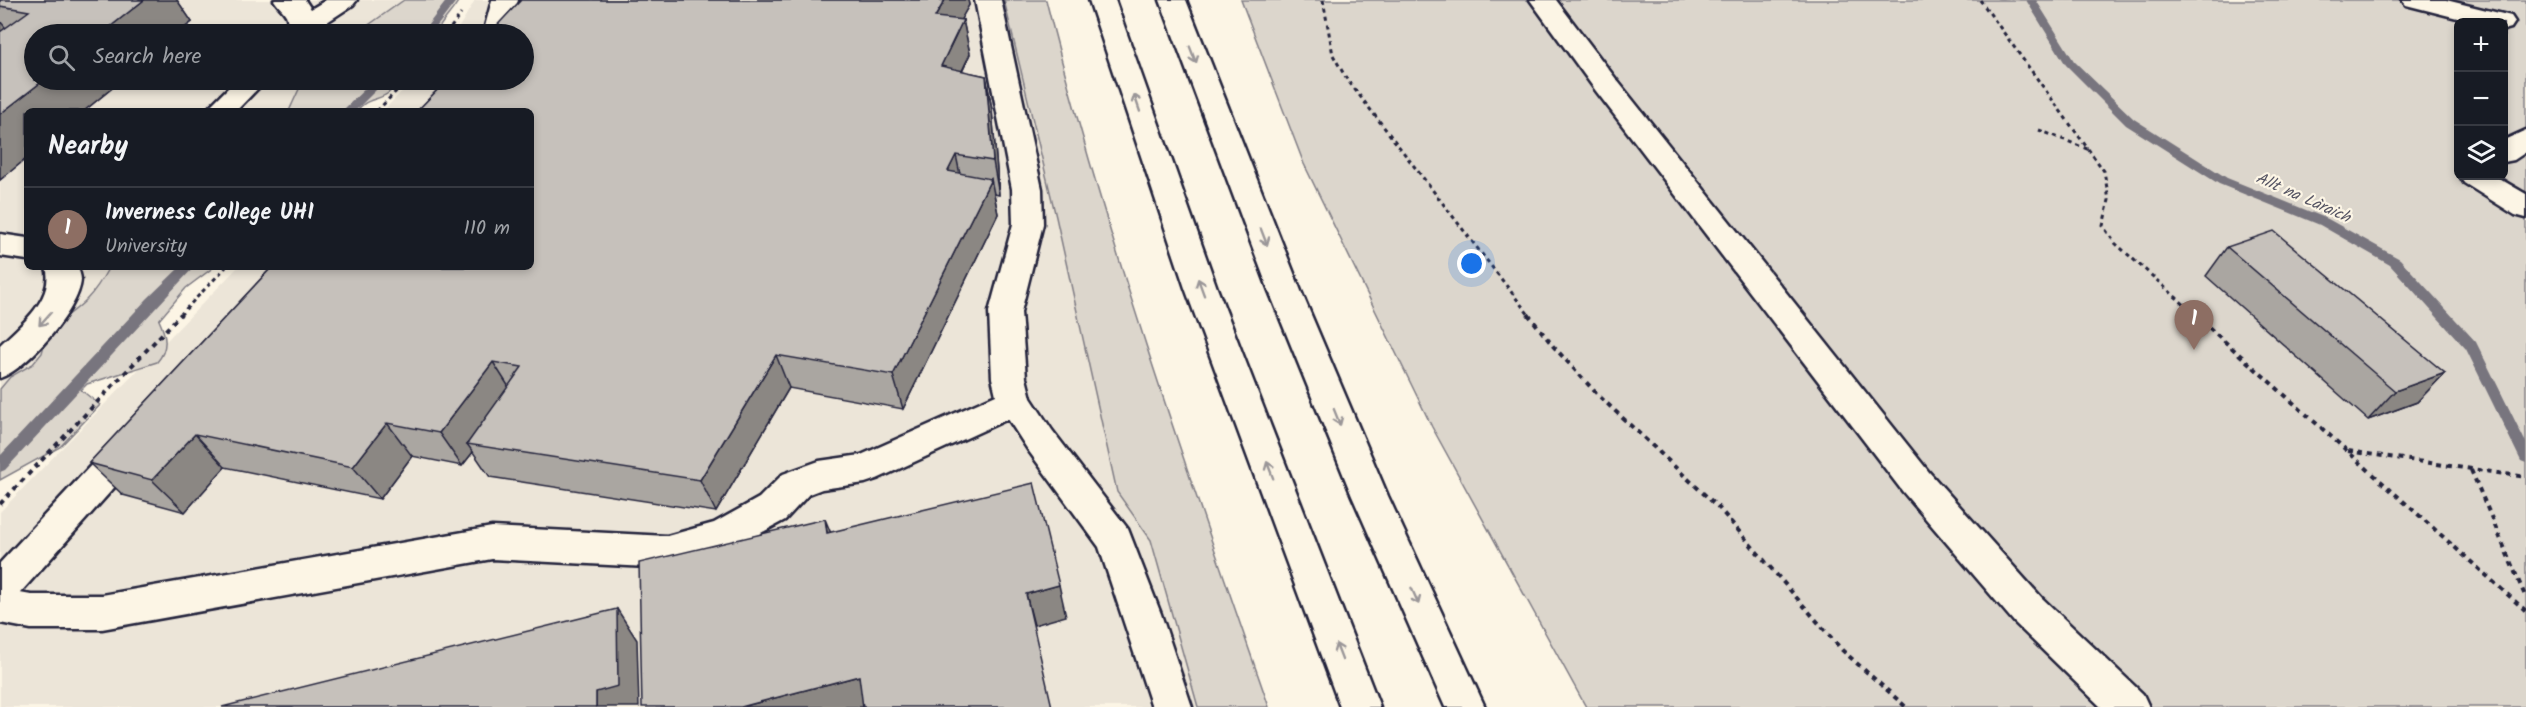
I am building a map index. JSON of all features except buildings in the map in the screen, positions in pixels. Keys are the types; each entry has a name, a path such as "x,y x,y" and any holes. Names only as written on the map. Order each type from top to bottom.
{"main road":[{"path":"287,0 297,6 298,24"},
{"path":"307,24 344,0"},
{"path":"988,0 1027,189 1028,224 1005,312 1009,378 1015,401 1040,440 1115,540 1143,614 1172,707"},
{"path":"1102,0 1201,288 1360,707"},
{"path":"1173,0 1277,269 1356,464 1464,707"},
{"path":"1543,0 1606,85 1916,482 2028,610 2129,707"},
{"path":"2415,0 2484,18"},
{"path":"504,24 516,8"},
{"path":"510,24 516,8"},
{"path":"2508,24 2526,29"},
{"path":"222,108 241,90"},
{"path":"2508,150 2526,139"},
{"path":"2480,180 2526,208"},
{"path":"0,245 24,249"},
{"path":"0,365 56,306 64,284 64,270"},
{"path":"0,606 31,612 102,612 492,543 667,552 724,535 772,509 796,484 819,475 865,469 1015,401"},
{"path":"0,589 150,424"}],"path":[{"path":"1323,0 1333,55 1346,78 1553,346 1598,395 1718,507 1842,650 1906,707"},
{"path":"1980,0 2104,171 2109,200 2103,226 2115,243 2526,611"},
{"path":"455,24 464,7"},
{"path":"380,108 397,90"},
{"path":"2039,130 2091,151"},
{"path":"0,504 223,270"},
{"path":"2348,451 2526,477"},
{"path":"2471,469 2526,598"}],"shaded area":[{"path":"0,0 426,0 401,24 24,24 24,90 335,90 316,108 24,108 24,270 152,270 0,428"},
{"path":"404,0 459,0 442,24 370,24"},
{"path":"475,0 1004,0 1056,217 1117,492 1151,540 1198,707 0,707 0,512 235,270 534,270 534,108 386,108 403,90 534,90 534,24 461,24"},
{"path":"1004,0 1046,0 1069,90 1122,268 1179,444 1269,707 1198,707 1151,540 1117,492 1056,217"},
{"path":"1241,0 2526,0 2526,707 1586,707 1432,427 1304,164"},
{"path":"299,90 391,90 384,96 366,102 359,108 290,108"},
{"path":"107,270 210,270 186,288 159,320 165,347 157,362 87,384 81,390 100,405 60,447 0,480 0,389 10,377 33,364 42,353 48,330 83,303"}],"waterway":[{"path":"434,24 452,0"},
{"name":"Allt na Làraich","path":"2031,0 2070,63 2130,122 2223,181 2324,222 2395,262 2471,346 2526,457"},
{"path":"351,108 370,90"},
{"path":"0,466 152,302 185,270"}],"place":[{"name":"Inverness College UHI","path":"2194,350"}]}
